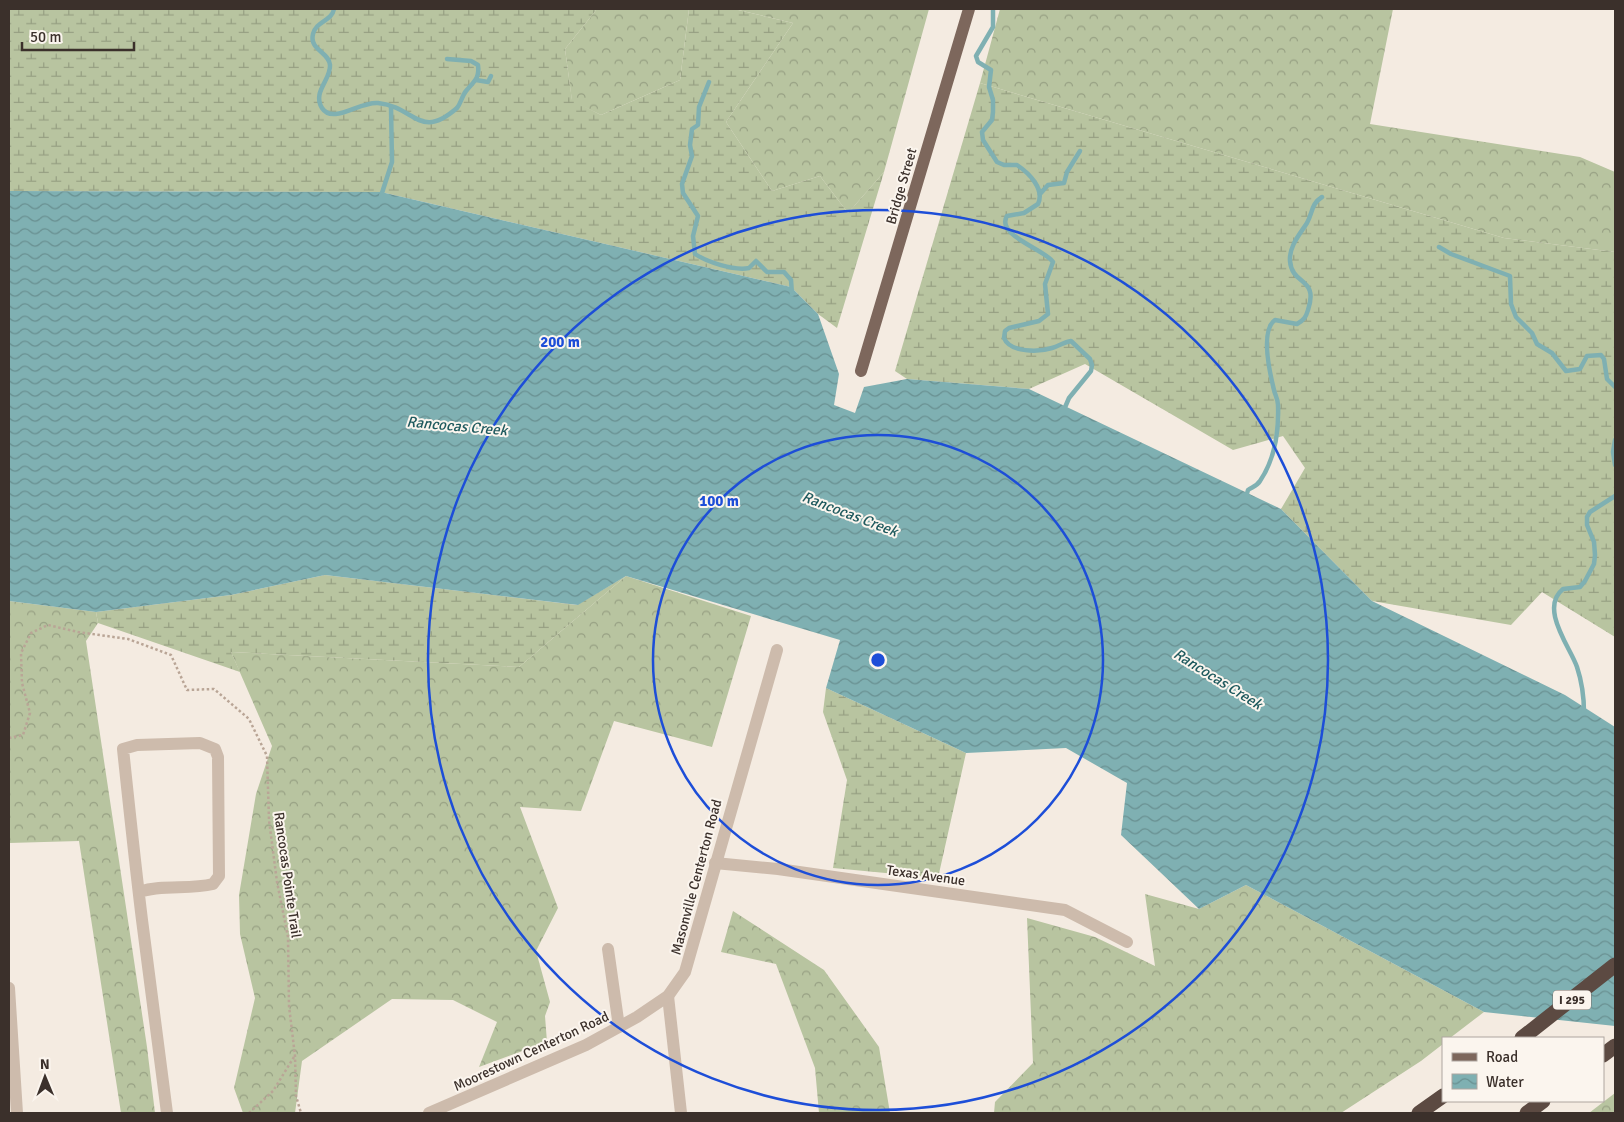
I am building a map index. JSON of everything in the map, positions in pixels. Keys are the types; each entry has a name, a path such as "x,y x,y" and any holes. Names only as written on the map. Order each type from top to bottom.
{"highway":[{"name":"I 295","path":"1525,1036 1615,965"},
{"path":"1604,1054 1615,1046"},
{"path":"1418,1113 1442,1097"},
{"path":"1526,1113 1542,1102"}],"main road":[{"name":"Bridge Street","path":"861,370 969,9"}],"street":[{"name":"Masonville Centerton Road","path":"668,996 685,972 777,650"},
{"path":"139,892 162,887 204,886 213,884 219,876 218,757 215,749 209,745 200,743 137,745 122,749 139,892 167,1113"},
{"name":"Texas Avenue","path":"715,863 778,869 1065,910 1127,942"},
{"path":"608,949 619,1027"},
{"path":"9,988 17,1113"},
{"name":"Moorestown Centerton Road","path":"429,1113 586,1045 668,996"},
{"path":"668,996 681,1113"}],"path":[{"name":"Rancocas Pointe Trail","path":"9,738 23,735 30,713 22,683 21,653 31,633 48,625 78,632 128,639 171,655 186,690 214,689 249,719 268,756 269,820 277,882 288,937 289,1006 295,1056 296,1096 301,1113"},
{"path":"249,1113 273,1091 295,1056"}],"green space":[{"path":"9,9 597,9 565,49 572,100 601,115 680,80 689,9 734,9 793,23 726,122 772,191 820,176 848,213 884,172 837,328 818,314 791,287 381,192 9,191"},
{"path":"597,9 689,9 680,80 601,115 572,101 565,49"},
{"path":"734,9 929,9 884,172 848,213 820,176 772,191 726,122 793,23"},
{"path":"1000,9 1393,9 1370,124 1580,157 1615,172 1615,252 1504,238 980,83"},
{"path":"980,83 1504,238 1615,252 1615,637 1542,592 1511,625 1372,601 1281,509 1305,468 1283,436 1233,450 1085,364 1029,389 907,379 895,371"},
{"path":"325,575 577,605 626,576 519,667 231,652 240,672 98,623 96,612 231,595"},
{"path":"626,576 751,616 712,747 614,721 581,811 520,807 558,908 536,951 550,1002 545,1016 547,1042 479,1067 497,1022 453,1000 392,999 302,1061 295,1113 243,1113 234,1088 255,998 240,934 239,895 256,794 272,746 231,652 519,667"},
{"path":"9,601 96,612 98,623 86,641 147,1047 155,1113 121,1113 79,841 9,843"},
{"path":"826,688 966,753 938,878 833,868 847,780 823,712"},
{"path":"1246,885 1484,1012 1451,1037 1442,1037 1442,1045 1421,1061 1341,1113 994,1113 995,1102 1033,1063 1027,918 1095,937 1155,966 1145,894 1199,909"},
{"path":"733,911 824,970 879,1047 890,1113 819,1113 815,1068 776,964 721,952"},
{"path":"1615,1093 1615,1113 1589,1113 1604,1102"}],"water":[{"name":"Rancocas Creek","path":"9,191 381,192 791,287 818,314 839,374 834,405 855,413 864,387 907,379 1029,389 1281,509 1372,601 1565,695 1615,727 1615,1026 1484,1012 1246,885 1199,909 1121,835 1127,783 1066,748 966,753 826,688 840,640 626,576 578,605 325,575 231,595 96,612 9,601"}],"waterway":[{"path":"334,9 333,13 317,26 313,34 314,44 326,57 330,65 328,76 319,97 322,108 327,113 340,113 363,105 378,103 401,110 425,122 434,122 457,108 478,74 478,65 471,61 447,59"},
{"path":"993,9 993,27 976,56 978,62 991,70 989,87 993,100 993,112 992,120 982,132 983,140 997,162 1004,165 1017,165 1026,172 1038,187 1040,198 1038,204 1024,213 1007,216 1005,223 1008,230 1014,236 1049,257 1053,262 1045,284 1048,314 1039,321 1009,328 1005,331 1004,338 1007,343 1018,349 1033,351 1052,348 1071,341 1090,359 1091,371 1069,398 1063,412"},
{"path":"476,80 488,82 491,76"},
{"path":"709,82 699,107 698,125 692,129 690,145 692,156 682,184 683,193 698,216 693,236 695,254 713,263 728,267 749,268 756,261 767,272 784,272 791,280 792,294"},
{"path":"381,196 392,162 391,107"},
{"path":"1040,194 1048,185 1064,183 1067,172 1080,151"},
{"path":"1246,497 1248,490 1257,484 1265,473 1273,454 1277,435 1278,403 1272,383 1267,353 1268,333 1270,326 1275,320 1297,324 1306,315 1310,292 1308,287 1295,275 1290,256 1293,245 1307,223 1314,205 1322,197"},
{"path":"1439,247 1451,254 1510,276 1511,304 1516,317 1532,333 1537,344 1552,353 1566,371 1580,369 1587,356 1601,355 1604,359 1607,379 1615,387"},
{"path":"1615,440 1613,452 1615,465"},
{"path":"1584,713 1579,673 1558,628 1554,606 1556,597 1563,589 1580,587 1585,581 1594,564 1595,555 1594,542 1587,525 1587,517 1590,512 1615,496"}]}
